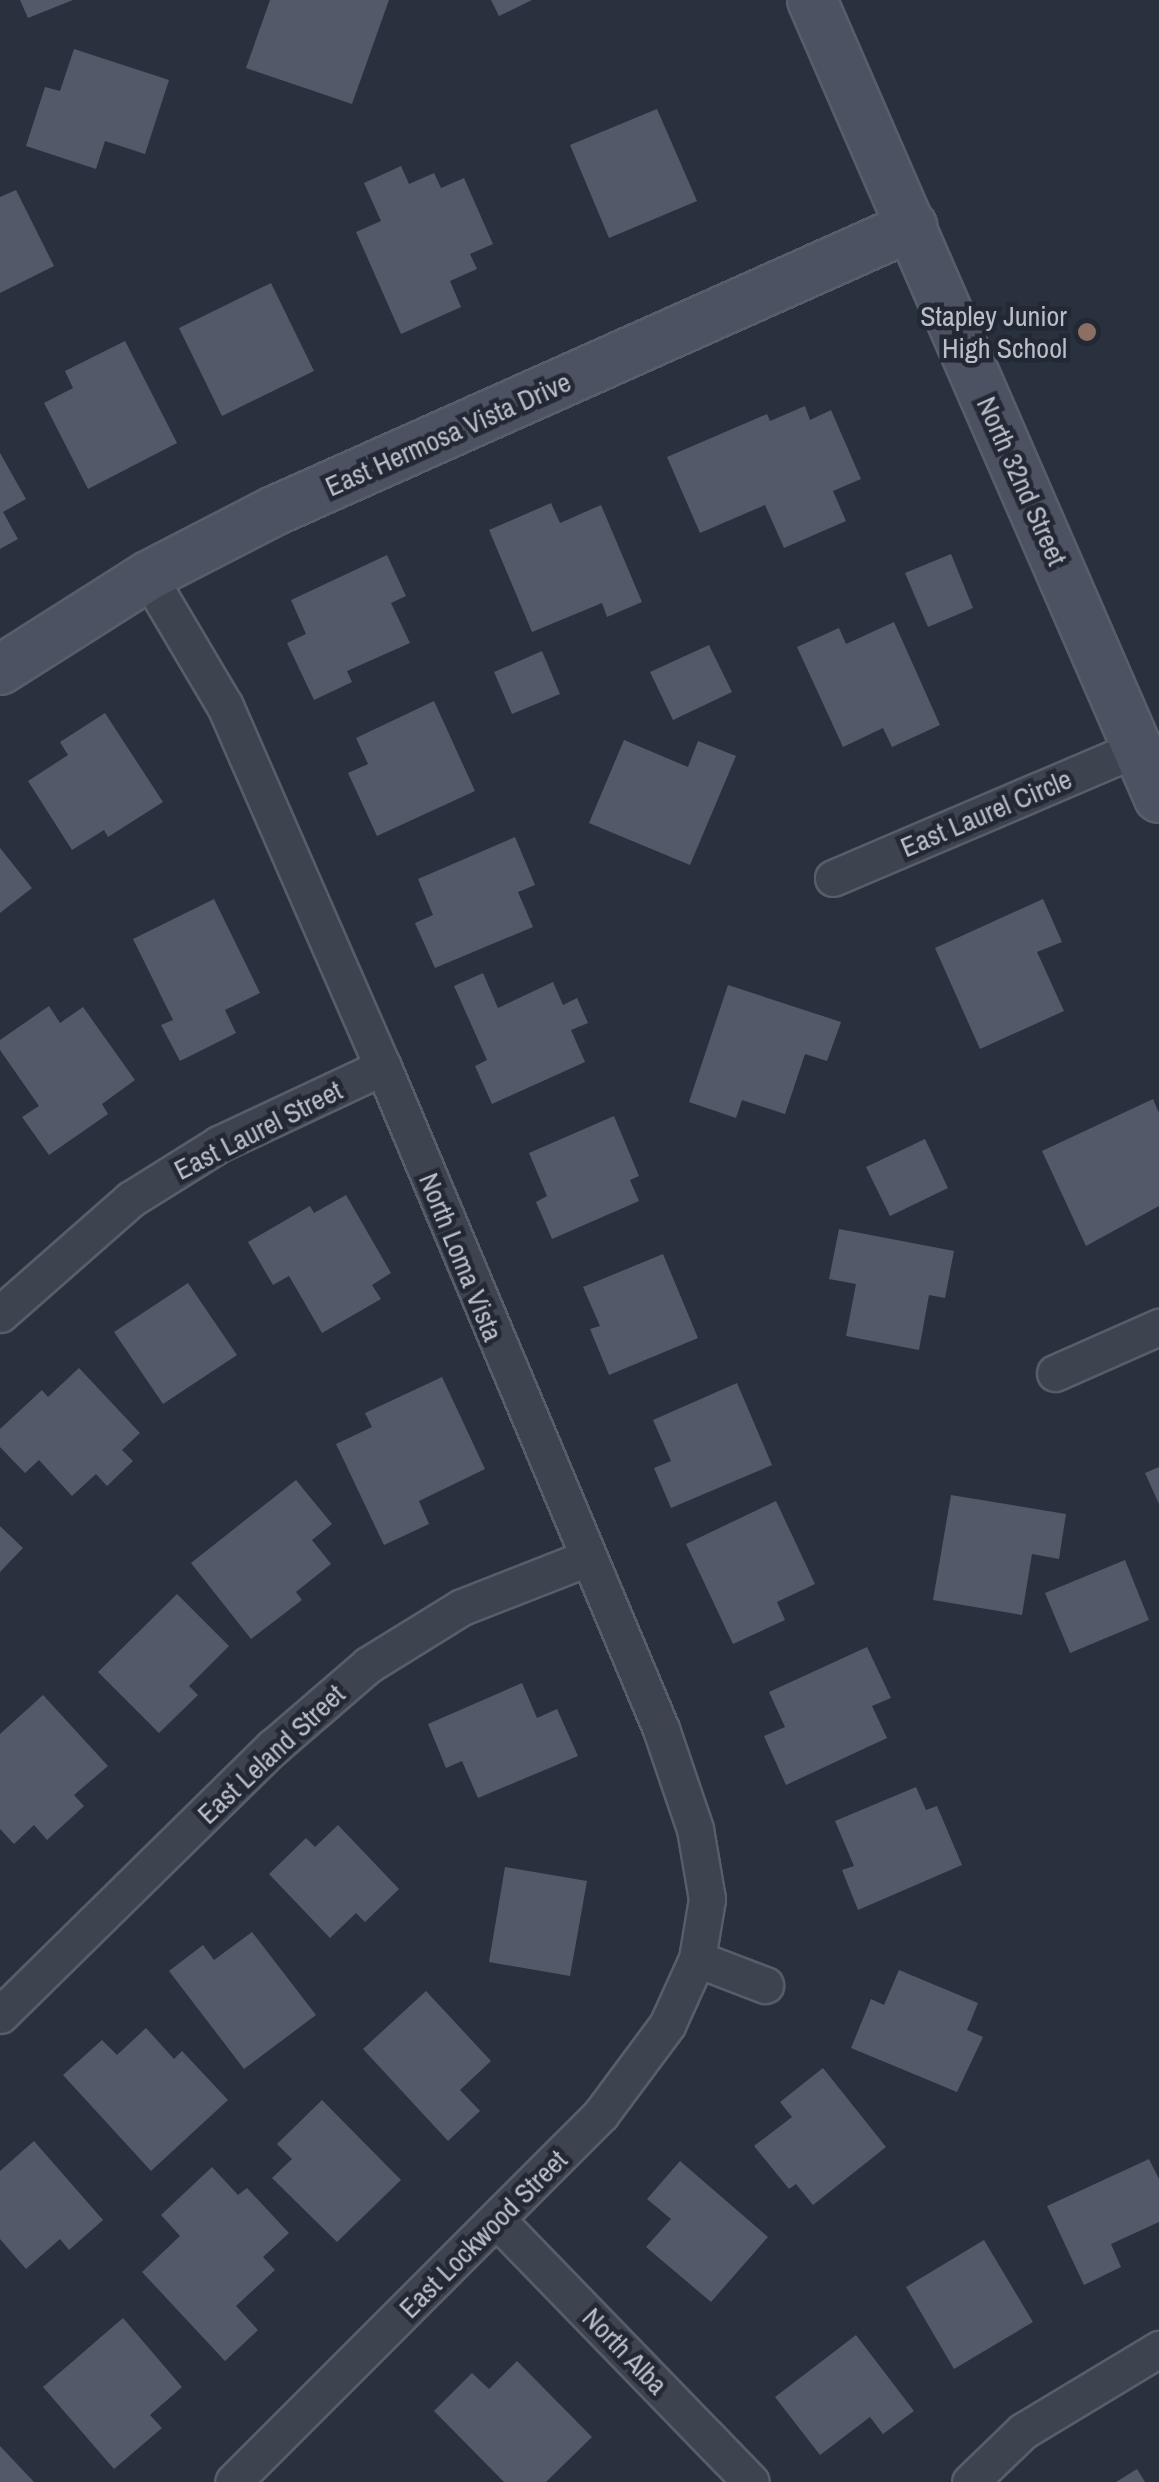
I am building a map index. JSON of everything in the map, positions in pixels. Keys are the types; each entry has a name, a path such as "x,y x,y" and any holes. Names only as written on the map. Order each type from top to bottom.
{"street":[{"name":"North 32nd Street","path":"812,0 1159,798"},
{"name":"East Hermosa Vista Drive","path":"0,670 148,576 274,512 912,226"},
{"name":"North Loma Vista","path":"148,576 225,706 383,1067 695,1828 707,1899 698,1959"},
{"name":"East Laurel Circle","path":"833,878 1138,748"},
{"name":"East Laurel Street","path":"0,1314 131,1199 219,1144 383,1067"},
{"path":"1055,1373 1159,1326"},
{"name":"East Leland Street","path":"0,2015 273,1747 368,1665 462,1608 587,1558"},
{"path":"698,1959 765,1986"},
{"name":"East Lockwood Street","path":"233,2482 601,2114 667,2025 698,1959"},
{"name":"North Alba","path":"498,2221 751,2482"},
{"path":"970,2482 1023,2432 1159,2349"}],"building":[{"path":"20,0 73,0 28,18"},
{"path":"270,0 389,0 352,104 246,68"},
{"path":"491,0 532,0 499,16"},
{"path":"74,49 169,80 145,154 105,141 96,169 26,146 45,87 60,91"},
{"path":"657,109 697,201 609,238 570,145"},
{"path":"401,166 409,184 434,173 441,188 464,178 493,244 470,254 477,269 450,281 461,307 401,334 356,232 381,221 364,183"},
{"path":"16,190 54,266 0,293 0,197"},
{"path":"271,283 314,371 222,416 179,328"},
{"path":"125,341 177,443 88,489 44,403 73,388 65,371"},
{"path":"805,406 810,420 831,410 861,479 833,491 846,521 784,548 765,505 700,533 667,457 767,414 770,421"},
{"path":"0,453 26,499 3,512 18,539 0,549"},
{"path":"551,503 560,523 601,505 642,602 607,617 602,603 532,632 489,530"},
{"path":"951,554 973,608 928,627 905,573"},
{"path":"387,555 406,596 391,603 410,643 347,671 352,682 314,700 287,643 306,634 291,600"},
{"path":"894,622 940,725 892,747 883,728 843,747 797,647 839,628 846,644"},
{"path":"709,645 732,692 673,720 650,672"},
{"path":"542,651 560,694 512,714 494,672"},
{"path":"434,701 475,791 377,836 348,773 368,764 356,738"},
{"path":"105,713 163,802 108,837 104,830 72,850 28,781 68,755 60,742"},
{"path":"624,740 688,767 698,741 736,756 690,865 589,823"},
{"path":"515,837 535,885 518,892 533,927 435,968 415,923 433,915 418,879"},
{"path":"0,848 32,888 0,913"},
{"path":"214,899 260,993 225,1010 236,1033 180,1061 161,1025 173,1020 133,939"},
{"path":"1043,899 1062,942 1037,952 1064,1011 980,1049 935,948"},
{"path":"483,973 498,1008 553,982 563,1005 577,998 588,1023 571,1030 585,1062 492,1104 475,1066 487,1060 454,986"},
{"path":"728,985 841,1022 827,1061 805,1054 785,1114 742,1100 736,1118 689,1102"},
{"path":"49,1006 60,1023 83,1007 135,1080 102,1104 108,1114 49,1155 22,1117 39,1106 0,1050 0,1040"},
{"path":"1153,1099 1159,1113 1159,1206 1086,1246 1042,1151"},
{"path":"614,1116 639,1176 630,1180 639,1201 552,1239 536,1202 547,1196 529,1153"},
{"path":"925,1139 948,1188 890,1216 866,1167"},
{"path":"346,1195 391,1273 372,1285 381,1299 322,1333 289,1276 273,1285 248,1242 310,1206 314,1213"},
{"path":"839,1229 954,1251 945,1298 929,1295 919,1350 846,1336 856,1284 829,1279"},
{"path":"663,1254 698,1338 609,1375 590,1329 600,1326 583,1287"},
{"path":"188,1283 237,1355 163,1404 114,1332"},
{"path":"79,1368 140,1433 122,1450 133,1461 107,1486 96,1474 72,1496 39,1460 25,1473 0,1447 0,1429 42,1390 48,1397"},
{"path":"442,1377 485,1469 419,1501 429,1524 384,1545 336,1444 372,1427 365,1413"},
{"path":"737,1383 772,1465 671,1508 654,1468 671,1461 653,1420"},
{"path":"1159,1467 1159,1504 1145,1473"},
{"path":"296,1480 332,1524 312,1540 331,1564 296,1592 302,1600 251,1639 191,1563"},
{"path":"951,1495 1066,1514 1059,1559 1032,1554 1022,1615 933,1600"},
{"path":"776,1501 815,1584 777,1602 785,1620 733,1644 686,1544"},
{"path":"0,1526 23,1548 0,1572"},
{"path":"1125,1560 1149,1620 1070,1653 1045,1593"},
{"path":"177,1594 229,1646 189,1686 198,1695 159,1733 98,1672"},
{"path":"867,1647 891,1698 872,1706 887,1738 786,1785 764,1736 785,1727 769,1692"},
{"path":"522,1683 537,1718 557,1709 578,1756 478,1798 462,1761 446,1768 428,1724"},
{"path":"43,1695 108,1766 74,1795 84,1806 47,1840 34,1825 14,1844 0,1829 0,1734"},
{"path":"916,1787 926,1810 937,1806 962,1865 858,1910 842,1870 854,1866 835,1821"},
{"path":"338,1825 399,1889 365,1922 356,1913 330,1938 269,1874 306,1838 315,1847"},
{"path":"505,1867 587,1881 570,1976 489,1962"},
{"path":"252,1932 316,2015 244,2069 169,1971 203,1945 214,1960"},
{"path":"899,1970 978,2003 967,2030 983,2037 957,2092 851,2048 871,1999 884,2005"},
{"path":"426,1991 491,2061 460,2090 480,2111 448,2141 363,2049"},
{"path":"146,2028 174,2059 182,2051 228,2100 151,2171 63,2075 102,2040 117,2055"},
{"path":"823,2068 886,2147 813,2205 796,2184 789,2189 754,2146 792,2117 780,2102"},
{"path":"322,2100 401,2180 337,2242 272,2178 292,2159 277,2144"},
{"path":"34,2141 103,2220 69,2250 60,2239 26,2269 0,2239 0,2171"},
{"path":"1149,2159 1159,2179 1159,2222 1111,2244 1121,2267 1084,2285 1047,2206"},
{"path":"680,2161 768,2237 711,2302 646,2247 671,2219 647,2199"},
{"path":"212,2167 238,2195 247,2188 289,2233 263,2257 275,2270 236,2306 258,2330 225,2361 142,2272 180,2236 161,2215"},
{"path":"984,2240 1033,2322 954,2369 906,2287"},
{"path":"123,2318 182,2387 150,2415 162,2428 114,2469 43,2387"},
{"path":"856,2335 914,2411 883,2434 870,2417 820,2455 775,2397"},
{"path":"517,2361 592,2437 546,2482 504,2482 434,2411 472,2373 489,2389"},
{"path":"0,2446 34,2482 0,2482"},
{"path":"1137,2469 1145,2482 1116,2482"}],"place":[{"name":"Stapley Junior High School","path":"1087,332"}]}
